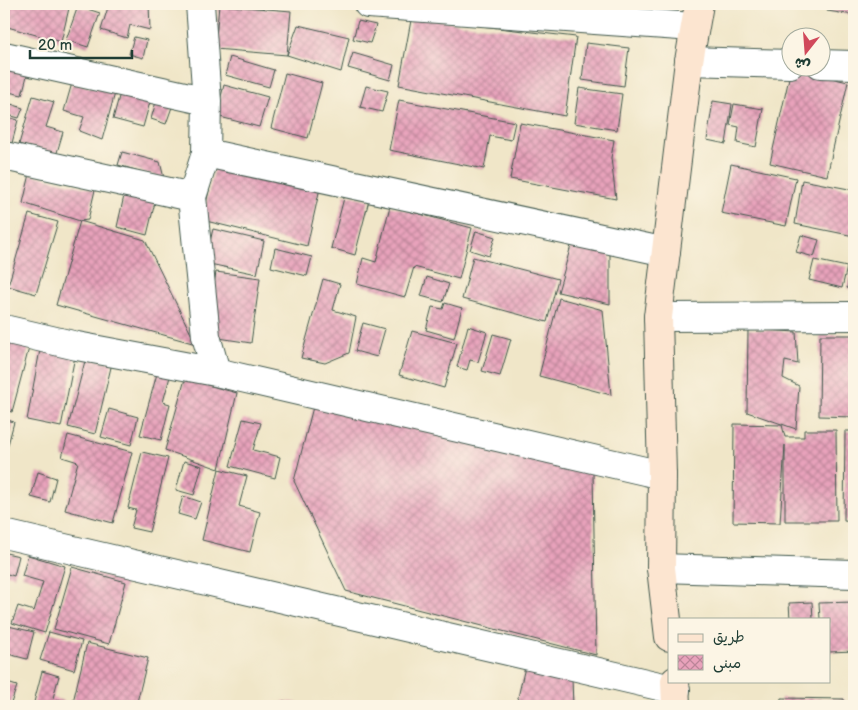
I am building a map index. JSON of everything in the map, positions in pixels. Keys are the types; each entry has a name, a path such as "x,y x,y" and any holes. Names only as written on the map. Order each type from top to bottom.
{"main road":[{"path":"668,628 661,568 662,475 658,317 696,16"}],"street":[{"path":"200,4 206,101 206,153 192,197 206,336 216,372"},
{"path":"368,4 696,16"},
{"path":"4,56 206,101"},
{"path":"689,61 780,64"},
{"path":"830,64 854,65"},
{"path":"206,153 666,252"},
{"path":"4,156 192,197"},
{"path":"658,317 854,316"},
{"path":"4,329 76,346 216,372 662,475"},
{"path":"4,534 676,692"},
{"path":"661,568 854,574"}],"building":[{"path":"7,4 70,4 61,42 4,26"},
{"path":"109,4 149,4 150,30 130,25 127,38 101,30"},
{"path":"828,4 854,4 854,15 827,11"},
{"path":"219,5 291,11 287,55 215,49"},
{"path":"78,6 100,13 88,47 66,40"},
{"path":"412,15 463,24 576,37 565,116 399,85"},
{"path":"358,21 376,25 370,43 353,39"},
{"path":"298,25 349,37 341,72 287,55"},
{"path":"134,37 147,40 143,58 129,54"},
{"path":"586,43 629,48 624,86 582,80"},
{"path":"353,53 394,65 390,80 348,68"},
{"path":"230,57 274,70 269,87 225,75"},
{"path":"4,65 28,72 22,95 4,91"},
{"path":"285,73 322,83 308,138 271,128"},
{"path":"789,78 830,78 848,82 827,176 770,163"},
{"path":"72,83 115,93 102,140 79,131 84,117 64,111"},
{"path":"224,85 268,97 259,127 216,116"},
{"path":"366,86 388,91 382,112 360,107"},
{"path":"579,88 622,94 617,130 574,123"},
{"path":"120,93 150,102 143,127 113,119"},
{"path":"33,96 54,102 46,127 63,132 56,156 19,144"},
{"path":"399,100 515,122 511,140 490,136 484,169 389,150"},
{"path":"713,101 732,104 726,144 707,140"},
{"path":"156,102 172,107 166,124 151,119"},
{"path":"11,104 23,108 19,118 8,115"},
{"path":"734,104 763,109 756,147 737,143 739,127 730,125"},
{"path":"4,116 18,120 12,143 4,141"},
{"path":"520,123 614,140 611,158 616,199 510,179"},
{"path":"122,152 160,162 164,178 118,165"},
{"path":"731,164 796,178 786,226 721,213"},
{"path":"215,166 320,188 307,246 202,220"},
{"path":"30,174 95,190 88,220 80,221 23,203"},
{"path":"802,180 854,190 854,236 795,224"},
{"path":"126,187 157,194 147,235 117,227"},
{"path":"345,194 369,200 355,255 331,248"},
{"path":"390,206 472,228 459,279 414,267 405,297 357,284 363,258 376,262"},
{"path":"29,214 58,222 36,294 8,286"},
{"path":"80,221 145,240 196,344 56,305"},
{"path":"213,229 264,241 257,274 205,263"},
{"path":"476,231 495,237 489,256 470,250"},
{"path":"801,235 819,240 814,257 796,252"},
{"path":"572,242 610,250 610,304 558,292"},
{"path":"275,248 312,257 307,276 271,267"},
{"path":"473,257 558,279 547,322 462,299"},
{"path":"814,260 847,267 842,288 809,280"},
{"path":"851,270 854,271 854,290 847,288"},
{"path":"216,272 260,278 251,343 206,336"},
{"path":"427,277 449,284 443,302 421,296"},
{"path":"323,279 340,284 333,310 356,317 349,353 325,363 301,358"},
{"path":"559,298 603,310 611,395 539,376"},
{"path":"445,303 462,308 454,338 426,330 432,307 443,309"},
{"path":"363,323 385,329 377,357 355,351"},
{"path":"468,326 487,332 478,362 470,360 467,370 457,367"},
{"path":"748,329 796,332 798,364 785,361 783,378 799,386 796,429 747,412"},
{"path":"412,331 457,343 444,388 399,375"},
{"path":"493,334 511,339 500,376 482,371"},
{"path":"820,335 854,335 854,417 819,416"},
{"path":"10,339 30,344 12,412 4,410 4,361"},
{"path":"42,339 77,346 61,427 27,420"},
{"path":"86,357 112,363 95,434 68,427"},
{"path":"158,370 171,373 163,402 170,404 161,440 140,435"},
{"path":"185,379 237,393 219,469 165,450"},
{"path":"314,403 593,473 596,655 346,591 294,481"},
{"path":"109,409 138,417 131,445 101,437"},
{"path":"4,419 14,422 4,460"},
{"path":"243,419 261,423 253,450 280,457 275,478 230,466"},
{"path":"734,424 782,425 785,437 804,437 804,430 836,430 837,521 785,521 785,445 780,523 733,522"},
{"path":"845,431 854,431 854,522 844,521"},
{"path":"68,435 132,452 113,523 65,510 78,462 62,457"},
{"path":"142,452 168,458 149,532 131,528 136,510 128,508"},
{"path":"184,461 202,466 194,495 176,490"},
{"path":"219,469 247,476 239,506 260,512 250,552 202,540"},
{"path":"38,472 56,478 50,502 31,497"},
{"path":"183,496 201,502 195,519 178,514"},
{"path":"6,553 19,556 14,576 4,573"},
{"path":"28,555 65,566 45,633 12,623 18,606 34,611 43,582 22,576"},
{"path":"72,567 126,582 109,644 54,629"},
{"path":"812,602 813,618 790,618 789,603"},
{"path":"854,602 854,651 830,652 830,618 820,618 819,603"},
{"path":"4,625 34,632 27,659 4,653"},
{"path":"49,632 82,641 74,670 40,660"},
{"path":"87,643 148,658 136,706 72,706"},
{"path":"525,667 572,679 573,706 516,706"},
{"path":"42,671 59,676 53,698 64,701 63,706 33,706"},
{"path":"4,682 17,686 10,706 4,706"},
{"path":"781,698 844,699 844,706 780,706"},
{"path":"283,701 313,705 313,706 282,706"}]}
